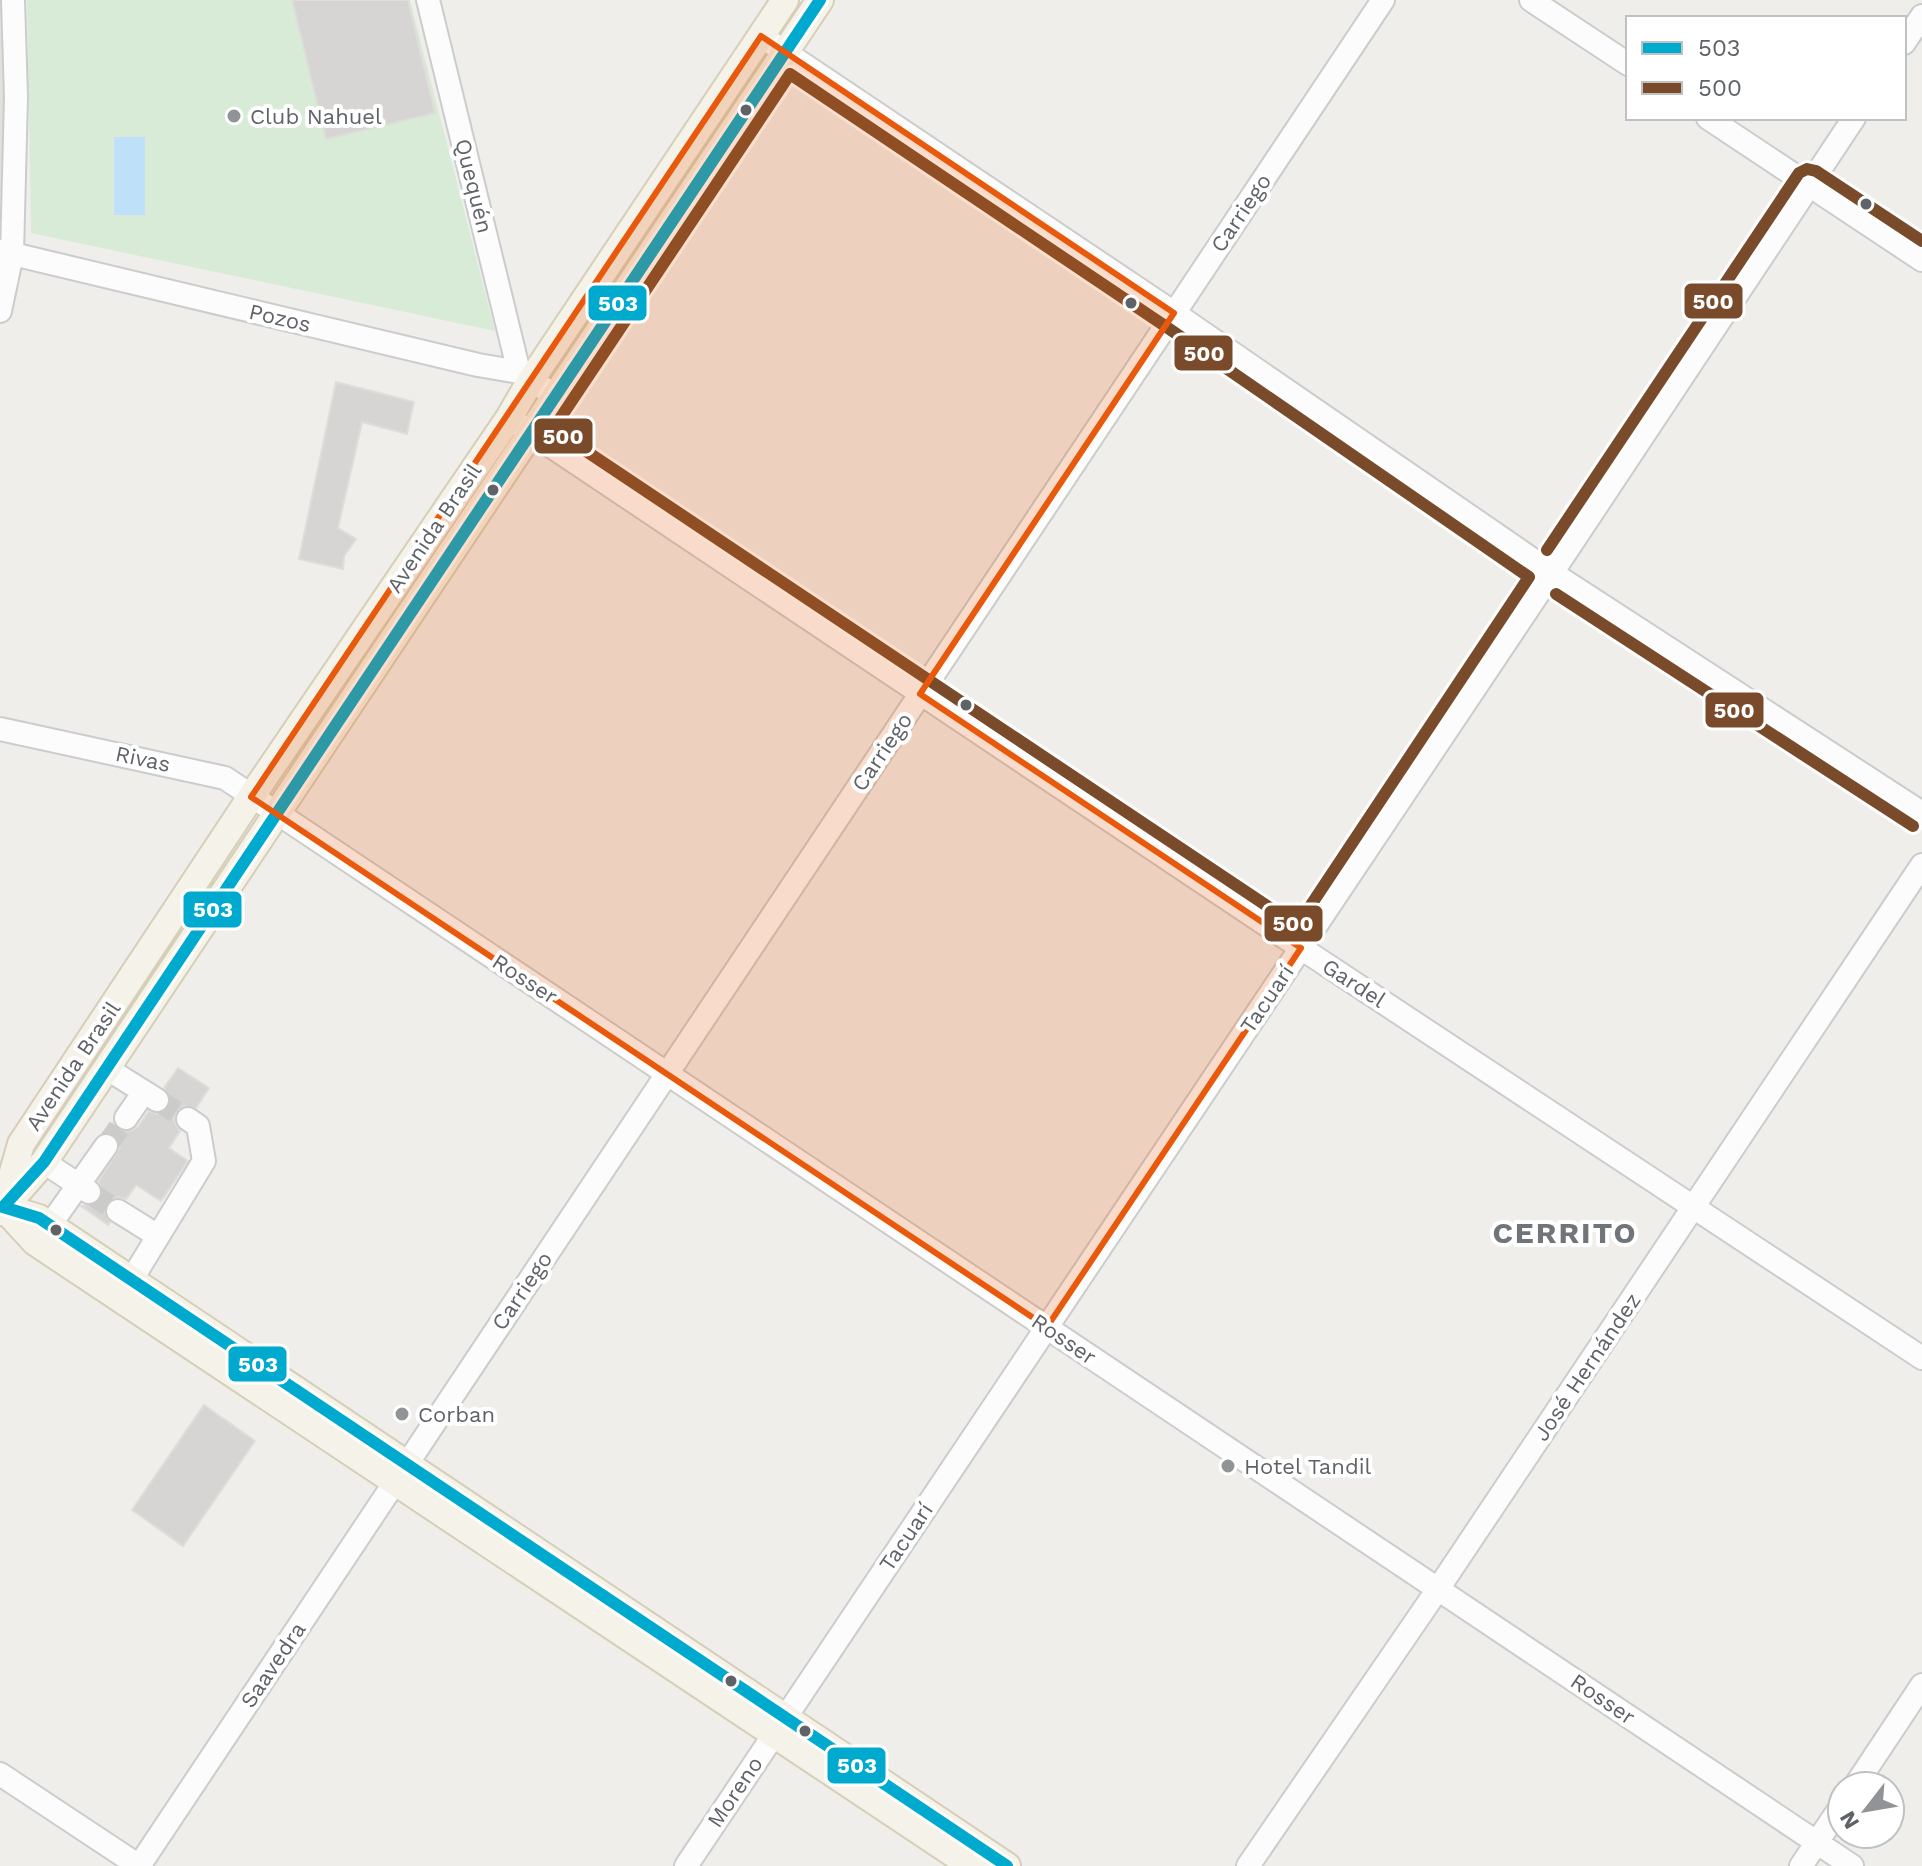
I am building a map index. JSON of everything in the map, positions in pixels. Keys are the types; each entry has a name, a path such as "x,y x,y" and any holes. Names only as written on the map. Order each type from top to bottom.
{"main road":[{"name":"Avenida Brasil","path":"1,1208 21,1144 251,797 509,418 525,376 785,0"},
{"name":"Avenida Brasil","path":"1,1208 44,1162 820,0"},
{"path":"1,1208 39,1218 132,1279 401,1473"},
{"path":"1,1208 35,1242 401,1473 779,1726 972,1866"},
{"path":"779,1726 1007,1866"}],"street":[{"path":"0,311 16,97 13,0"},
{"name":"Quequén","path":"428,0 525,376"},
{"name":"Carriego","path":"401,1473 1383,0"},
{"path":"1531,0 1626,63"},
{"path":"1906,40 1922,16"},
{"path":"761,36 1174,313 1552,573 1922,813"},
{"path":"1711,120 1922,260"},
{"name":"Tacuarí","path":"779,1726 1853,120"},
{"name":"Pozos","path":"6,252 525,376 554,395"},
{"name":"Gardel","path":"509,418 1301,948 1922,1358"},
{"name":"Rivas","path":"0,729 217,775 275,813"},
{"name":"Rosser","path":"275,813 1852,1866"},
{"name":"José Hernández","path":"1248,1866 1438,1589 1922,865"},
{"path":"106,1068 150,1096 126,1118"},
{"path":"132,1279 204,1161 198,1126 188,1119"},
{"path":"50,1225 85,1189 106,1146"},
{"path":"44,1162 85,1189"},
{"path":"118,1211 158,1236"},
{"name":"Saavedra","path":"139,1866 401,1473"},
{"path":"1866,1770 1922,1685"},
{"name":"Moreno","path":"686,1866 779,1726"},
{"path":"0,1774 139,1866"},
{"path":"1801,1866 1826,1829"}],"highlighted area":[{"path":"761,36 1174,313 920,694 1301,948 1047,1327 251,797"}],"shaded area":[{"path":"0,0 16,0 15,220 0,217"}],"green space":[{"name":"Club Nahuel","path":"27,0 410,0 495,331 31,233"},
{"path":"751,72 755,75 554,371"},
{"path":"256,816 35,1156 30,1154"}],"water":[{"path":"114,137 145,137 145,215 114,215"}],"building":[{"path":"292,0 408,0 435,113 326,139"},
{"path":"336,382 414,402 407,434 362,422 338,528 356,539 344,556 343,569 299,559"},
{"path":"178,1068 209,1088 196,1108 183,1106 174,1117 180,1131 169,1148 188,1161 161,1201 136,1185 126,1199 111,1199 104,1210 110,1222 108,1225 81,1206 94,1205 100,1200 103,1192 98,1182 120,1148 115,1135 106,1132 113,1123 119,1130 131,1131 138,1127 149,1111 157,1114 164,1112 171,1100 164,1088"},
{"path":"204,1405 255,1441 183,1546 132,1510"}],"tunnel":[{"path":"157,1100 188,1119"},
{"path":"106,1146 126,1118"},
{"path":"90,1193 118,1211"}],"transit line":[{"name":"503","path":"3,1207 44,1162 820,0"},
{"name":"500","path":"790,74 1165,326 1529,577 1297,926 553,429 790,74"},
{"name":"500","path":"1547,550 1799,173 1807,169 1816,171 1922,241"},
{"name":"500","path":"1556,594 1913,826"},
{"name":"503","path":"3,1207 39,1218 1007,1866"}],"place":[{"name":"Club Nahuel","path":"234,116"},
{"name":"Corban","path":"402,1414"},
{"name":"Hotel Tandil","path":"1228,1466"}],"district":[{"name":"CERRITO","path":"1565,1232"}]}
